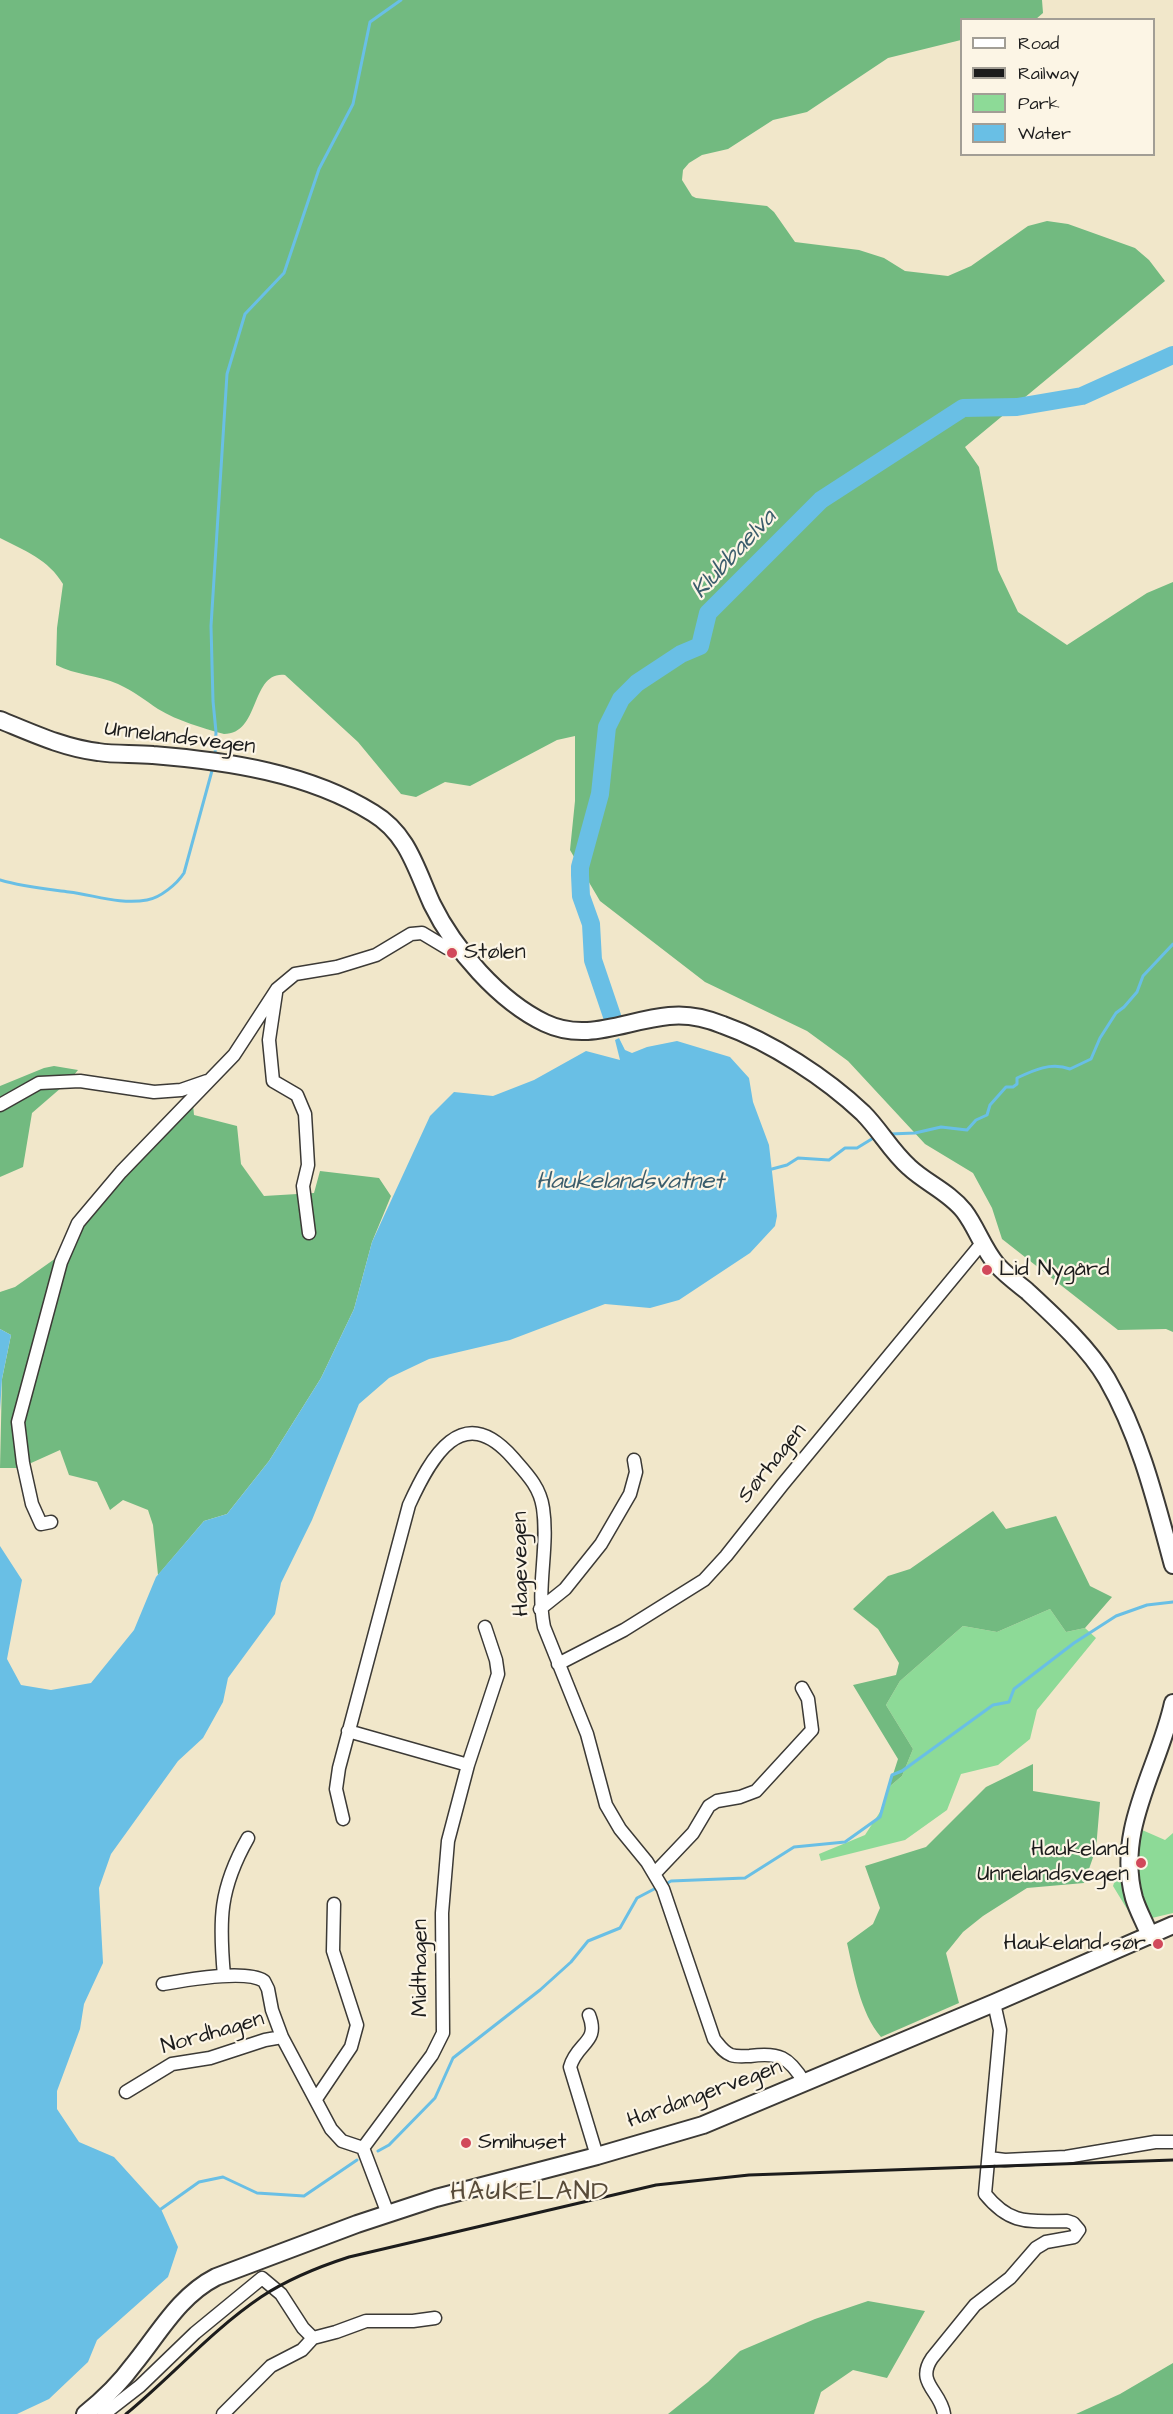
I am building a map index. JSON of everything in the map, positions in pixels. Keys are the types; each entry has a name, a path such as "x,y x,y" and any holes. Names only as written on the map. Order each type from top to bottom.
{"main road":[{"name":"Unnelandsvegen","path":"0,720 63,744 97,752 197,759 248,768 330,790 374,813 392,826 406,842 432,903 457,945 483,975 516,1005 542,1022 560,1029 593,1032 653,1018 685,1016 721,1024 757,1039 793,1060 866,1116 889,1148 905,1164 919,1177 944,1192 964,1211 996,1263 1094,1359 1129,1422 1173,1565"},
{"path":"1150,1936 1138,1908 1131,1881 1132,1834 1138,1806 1173,1703"},
{"name":"Hardangervegen","path":"85,2414 117,2385 172,2313 198,2287 230,2271 436,2198 687,2130 994,2003 1173,1925"}],"street":[{"path":"51,1522 41,1524 32,1504 23,1464 18,1422 68,1243 78,1223 121,1172 234,1055 277,989 296,975 337,967 376,955 411,934 422,933 447,948 457,945"},
{"path":"277,989 269,1040 273,1081 297,1095 305,1114 308,1165 303,1186 309,1233"},
{"path":"0,1104 39,1083 80,1081 154,1092 181,1090 211,1079"},
{"name":"Sørhagen","path":"558,1664 624,1630 697,1586 712,1572 982,1243"},
{"name":"Hagevegen","path":"343,1819 336,1789 339,1768 409,1505 430,1465 449,1442 457,1437 474,1433 494,1438 539,1490 545,1532 540,1609 550,1647 587,1734 606,1805 620,1829 659,1881 714,2039 731,2055 741,2057 769,2053 783,2057 795,2067 804,2082"},
{"path":"540,1609 565,1589 601,1544 630,1494 636,1472 634,1460"},
{"name":"Midthagen","path":"363,2148 432,2055 443,2033 444,1865 452,1823 468,1765 498,1674 496,1660 485,1627"},
{"path":"659,1881 709,1806 756,1791 807,1736 813,1725 806,1694 802,1688"},
{"path":"348,1731 468,1765"},
{"path":"224,1976 223,1896 248,1838"},
{"path":"316,2099 351,2047 357,2025 333,1951 334,1904"},
{"name":"Nordhagen","path":"163,1984 224,1976 254,1977 264,1981 282,2037 336,2136 349,2144 363,2148"},
{"path":"944,2414 940,2400 927,2382 927,2366 932,2358 975,2305 1010,2278 1036,2248 1046,2242 1074,2237 1078,2230 1073,2223 1067,2221 1017,2219 1001,2212 985,2194 1000,2030 994,2003"},
{"path":"589,2015 593,2033 590,2039 574,2054 570,2067 597,2156"},
{"name":"Nordhagen","path":"126,2092 172,2064 202,2060 265,2040 282,2037"},
{"path":"989,2158 1005,2160 1066,2157 1155,2142 1173,2142"},
{"path":"363,2148 388,2214"},
{"path":"104,2414 140,2386 195,2333 262,2278 281,2294 303,2328 313,2338"},
{"path":"223,2414 271,2366 302,2350 313,2338 366,2321 413,2321 435,2318"}],"green space":[{"path":"0,0 1042,0 1043,13 1037,18 960,18 960,40 888,58 807,112 773,120 728,149 702,155 683,170 682,180 692,196 696,198 767,206 774,212 795,242 859,250 884,258 905,271 948,276 971,266 1028,226 1047,221 1068,224 1135,248 1149,260 1165,281 965,447 979,467 998,570 1018,612 1067,645 1147,593 1173,582 1173,1332 1166,1329 1118,1330 1002,1239 992,1208 973,1173 925,1144 848,1061 807,1031 705,982 600,901 570,850 575,801 575,736 557,740 470,786 445,782 416,797 401,794 358,742 285,675 274,676 266,683 244,724 236,731 224,734 199,727 158,709 118,684 56,665 57,628 63,584 51,568 43,562 0,538"},
{"path":"54,1066 78,1070 69,1081 32,1113 23,1167 0,1177 0,1086"},
{"path":"192,1094 194,1115 237,1126 241,1164 264,1196 314,1193 320,1171 379,1178 391,1196 372,1242 354,1309 321,1378 269,1461 227,1514 204,1521 158,1575 153,1525 148,1510 123,1500 110,1510 97,1482 69,1475 60,1450 20,1468 0,1468 2,1379 11,1335 0,1329 0,1292 15,1287 56,1258"},
{"path":"993,1511 1006,1529 1056,1516 1090,1586 1112,1597 1085,1628 1066,1632 1050,1609 997,1632 963,1626 900,1681 886,1705 913,1749 902,1776 889,1787 898,1759 853,1685 896,1675 899,1663 878,1629 853,1609 888,1576 910,1569"},
{"path":"1050,1609 1066,1632 1085,1628 1096,1638 1037,1710 1030,1739 998,1765 961,1774 947,1810 905,1840 821,1861 819,1854 865,1835 880,1812 889,1787 902,1776 913,1749 886,1705 900,1681 963,1626 997,1632"},
{"path":"1033,1764 1033,1791 1100,1802 1096,1849 1084,1883 1027,1888 983,1916 963,1932 946,1953 959,2003 881,2037 863,2005 847,1943 873,1924 880,1908 865,1866 926,1847 986,1787"},
{"path":"1133,1826 1165,1840 1173,1833 1173,1913 1135,1922 1113,1886"},
{"path":"868,2301 925,2311 887,2378 853,2370 821,2392 814,2414 668,2414 708,2382 740,2351 815,2319"},
{"path":"1173,2363 1173,2414 1076,2414 1120,2394"}],"water":[{"name":"Haukelandsvatnet","path":"619,1038 625,1050 632,1053 647,1047 677,1041 730,1057 749,1078 753,1102 769,1145 777,1216 775,1226 750,1253 679,1300 650,1308 605,1304 510,1340 429,1359 389,1378 359,1404 312,1520 281,1583 275,1614 228,1678 223,1702 203,1738 178,1761 111,1854 99,1888 103,1963 84,2004 80,2029 57,2091 57,2109 79,2142 114,2157 161,2209 178,2247 168,2277 97,2340 88,2362 49,2399 17,2414 0,2414 0,1546 22,1580 7,1659 21,1685 51,1690 91,1683 134,1630 156,1577 204,1521 227,1514 269,1461 321,1378 354,1309 372,1242 430,1116 454,1092 493,1096 534,1080 586,1051 620,1060 615,1040"},
{"path":"0,1329 11,1335 2,1379 0,1411"}],"waterway":[{"path":"215,755 211,626 227,374 245,314 284,273 319,169 353,104 370,22 401,0"},
{"name":"Klubbaelva","path":"614,1022 593,960 591,924 581,896 580,867 600,794 607,727 621,699 637,683 681,654 700,646 708,613 821,500 963,408 1017,407 1082,396 1173,355"},
{"path":"0,880 117,900 147,900 163,893 173,886 184,873 213,767"},
{"path":"890,1134 915,1133 941,1127 967,1130 976,1120 987,1115 990,1105 1006,1087 1013,1087 1017,1084 1017,1078 1049,1067 1070,1069 1091,1059 1100,1038 1116,1013 1137,992 1143,976 1173,944"},
{"path":"772,1169 787,1165 798,1158 829,1160 845,1148 857,1148 875,1137"},
{"path":"664,1885 671,1881 745,1878 794,1847 845,1842 880,1817 892,1775 902,1771 993,1705 1009,1702 1014,1689 1074,1643 1116,1616 1147,1605 1173,1602"},
{"path":"378,2151 389,2145 435,2098 453,2058 540,1990 571,1962 588,1941 620,1928 637,1898 658,1887"},
{"path":"161,2209 199,2182 223,2177 257,2193 304,2196 357,2160"}],"railway":[{"path":"126,2414 226,2324 261,2297 304,2274 349,2257 656,2185 749,2175 1173,2160"}],"place":[{"name":"Stølen","path":"452,953"},
{"name":"Lid Nygård","path":"987,1270"},
{"name":"Haukeland Unnelandsvegen","path":"1141,1863"},
{"name":"Haukeland sør","path":"1158,1944"},
{"name":"Smihuset","path":"466,2143"}],"district":[{"name":"HAUKELAND","path":"530,2194"}]}
